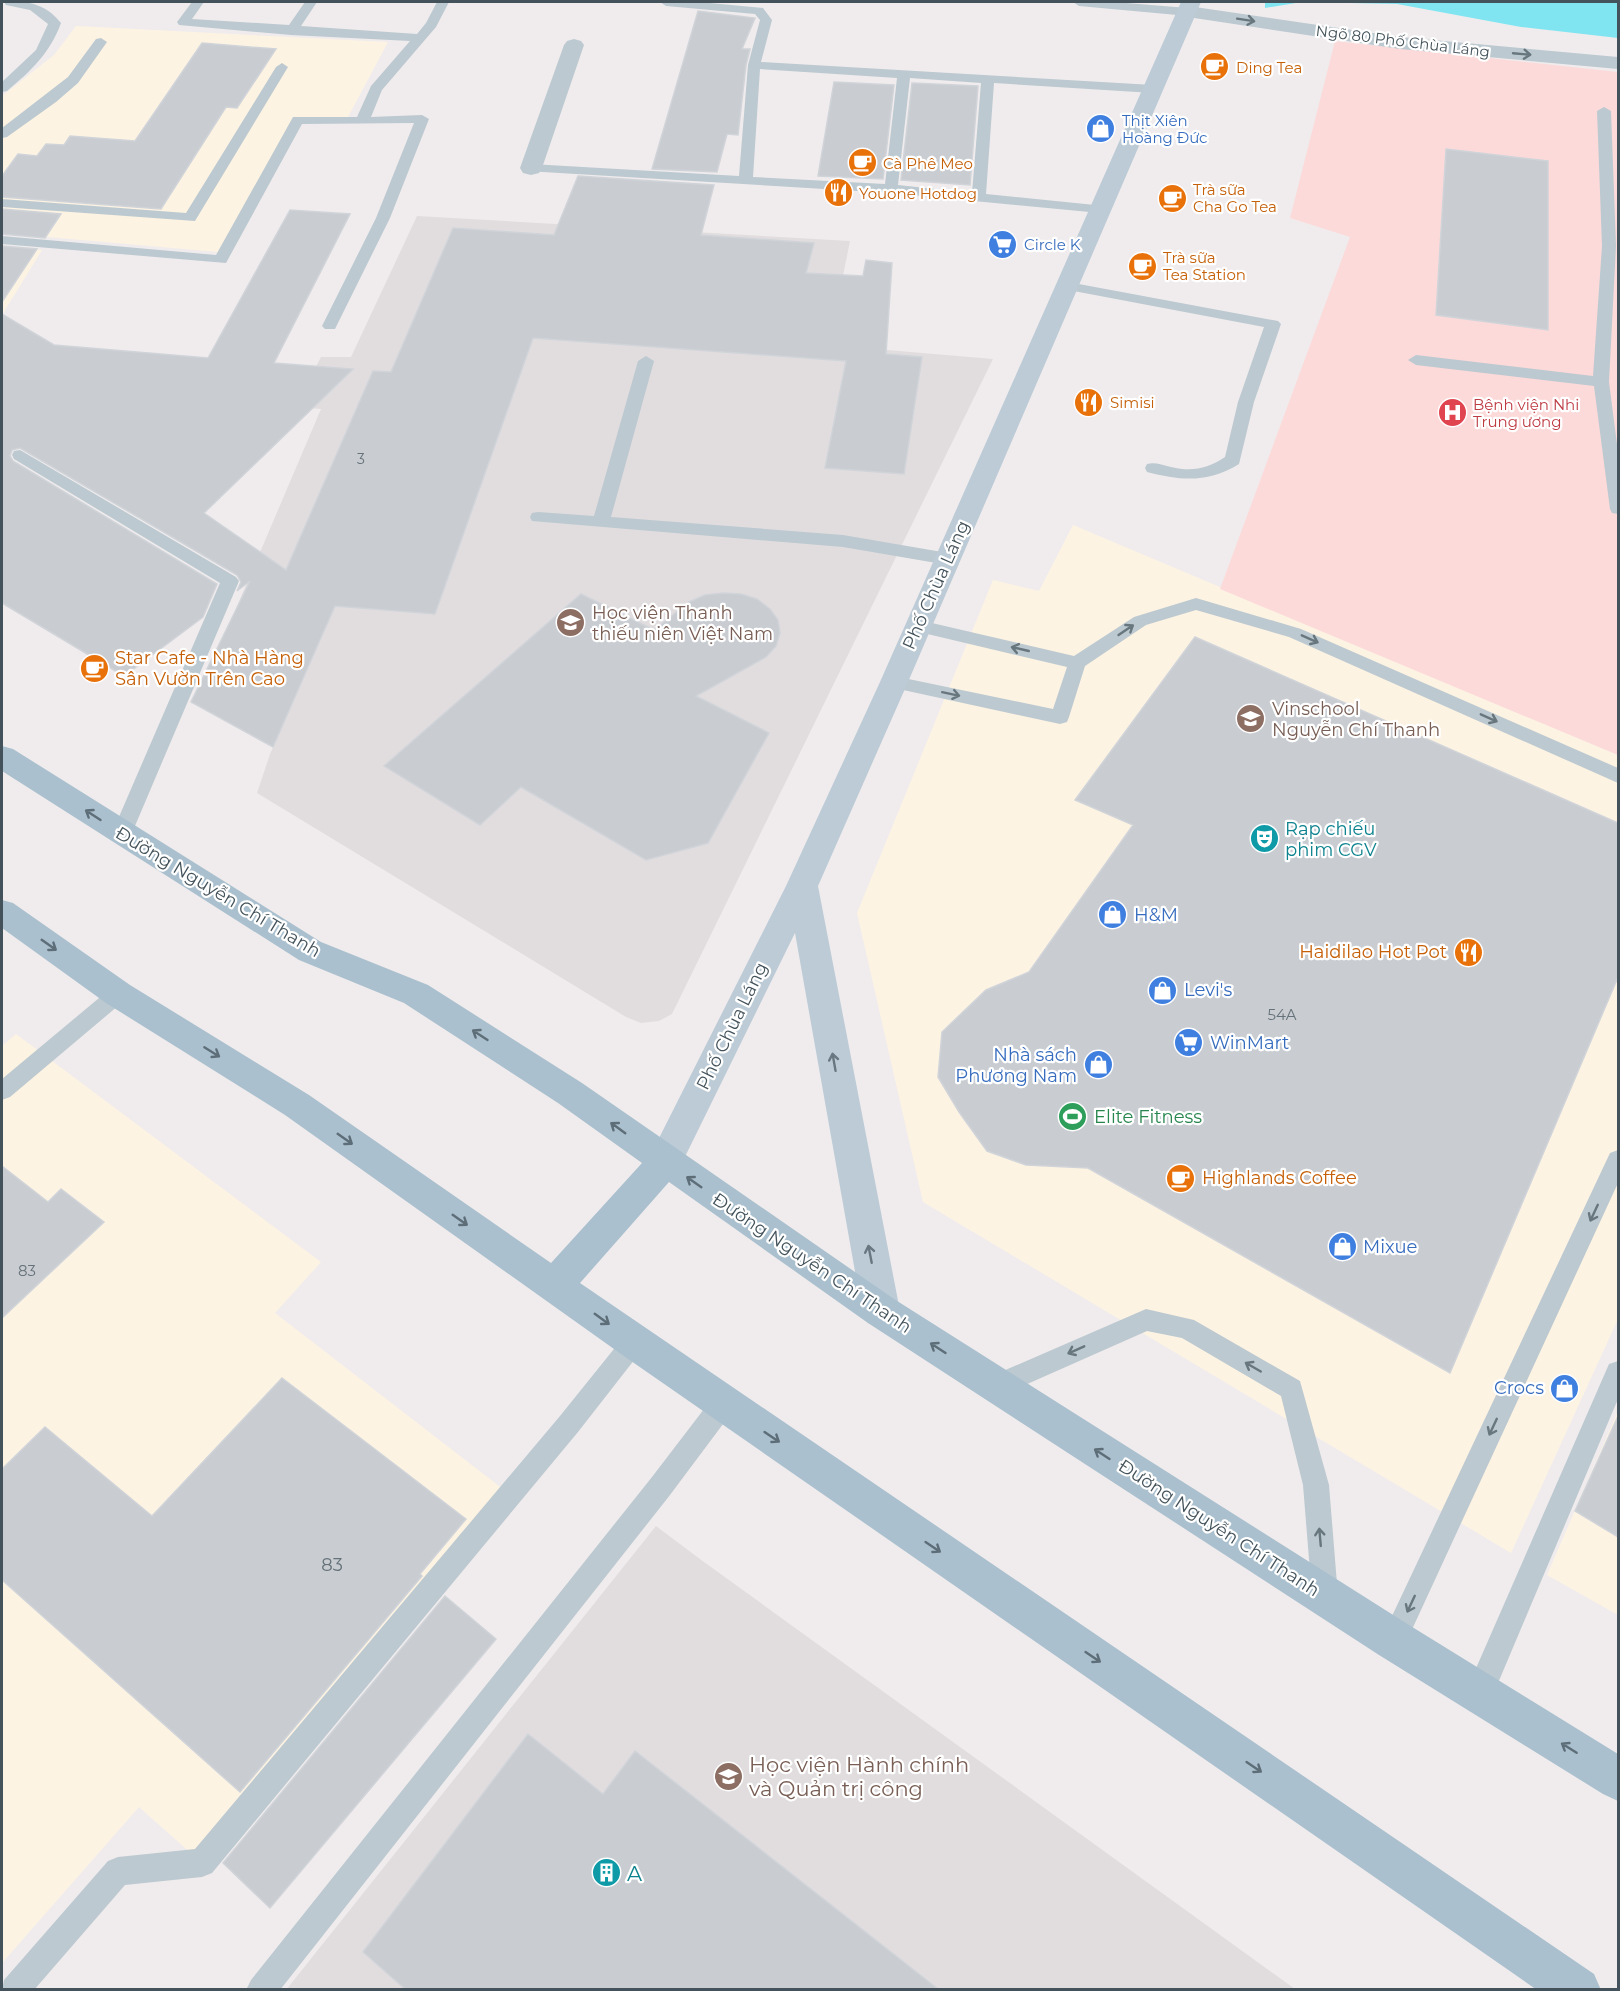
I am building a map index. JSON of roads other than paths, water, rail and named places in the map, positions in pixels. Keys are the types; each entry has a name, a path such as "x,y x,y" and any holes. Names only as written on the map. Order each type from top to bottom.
{"main road":[{"name":"Đường Nguyễn Chí Thanh","path":"2,757 310,951 416,994 562,1088 880,1311 1394,1640 1618,1779"},
{"path":"2,912 118,994 297,1105 723,1404 1578,1989"},
{"path":"554,1285 665,1162"}],"street":[{"name":"Ngõ 80 Phố Chùa Láng","path":"1190,7 1400,44 1618,63"},
{"name":"Phố Chùa Láng","path":"665,1162 802,886 919,626 1190,7"},
{"path":"531,168 574,45"},
{"path":"802,886 880,1311"}],"lane":[{"path":"2,88 34,62 49,41 55,23 41,10 22,2 10,2"},
{"path":"198,2 183,22 419,38"},
{"path":"291,31 311,2"},
{"path":"362,121 376,89 432,24 442,2"},
{"path":"666,2 759,11 766,20 754,65 746,181"},
{"path":"1079,2 1190,7"},
{"path":"2,134 73,80 101,42"},
{"path":"754,65 1153,89"},
{"path":"2,203 190,218 282,67"},
{"path":"891,189 904,74"},
{"path":"979,197 988,79"},
{"path":"1618,128 1604,118 1614,246 1601,382 1618,509"},
{"path":"2,240 221,260 298,120 422,119 383,218 330,326"},
{"path":"531,168 891,189 1100,209"},
{"path":"1068,286 1273,324 1246,402 1233,460 1217,471 1183,476 1153,468"},
{"path":"601,522 646,360"},
{"path":"1416,360 1601,382"},
{"path":"20,455 230,581 122,833"},
{"path":"538,517 843,541 948,559"},
{"path":"894,682 1060,717 1077,663 1140,621 1196,604 1295,633 1618,776"},
{"path":"919,626 1077,663"},
{"path":"2,1091 118,994"},
{"path":"1394,1640 1618,1160"},
{"path":"996,1386 1146,1320 1186,1328 1291,1389 1316,1485 1325,1596"},
{"path":"14,1989 118,1871 202,1863 569,1424 634,1342"},
{"path":"1480,1692 1618,1372"},
{"path":"261,1989 661,1486 723,1404"}],"water":[{"path":"1265,2 1302,2 1265,8"},
{"path":"1302,2 1618,2 1618,38 1521,27 1397,4"}],"place":[{"name":"Ding Tea","path":"1215,67"},
{"name":"Thịt Xiên Hoàng Đức","path":"1101,129"},
{"name":"Cà Phê Meo","path":"862,163"},
{"name":"Youone Hotdog","path":"838,193"},
{"name":"Trà sữa Cha Go Tea","path":"1172,198"},
{"name":"Circle K","path":"1003,244"},
{"name":"Trà sữa Tea Station","path":"1142,266"},
{"name":"Simisi","path":"1089,402"},
{"name":"Bệnh viện Nhi Trung ương","path":"1452,413"},
{"name":"Học viện Thanh thiếu niên Việt Nam","path":"571,623"},
{"name":"Star Cafe - Nhà Hàng Sân Vườn Trên Cao","path":"94,668"},
{"name":"Vinschool Nguyễn Chí Thanh","path":"1251,719"},
{"name":"Rạp chiếu phim CGV","path":"1264,839"},
{"name":"H&M","path":"1113,915"},
{"name":"Haidilao Hot Pot","path":"1468,952"},
{"name":"Levi's","path":"1163,990"},
{"name":"WinMart","path":"1189,1043"},
{"name":"Nhà sách Phương Nam","path":"1098,1065"},
{"name":"Elite Fitness","path":"1073,1117"},
{"name":"Highlands Coffee","path":"1181,1178"},
{"name":"Mixue","path":"1342,1247"},
{"name":"Crocs","path":"1565,1388"},
{"name":"Học viện Hành chính và Quản trị công","path":"728,1776"},
{"name":"A","path":"606,1873"}]}
